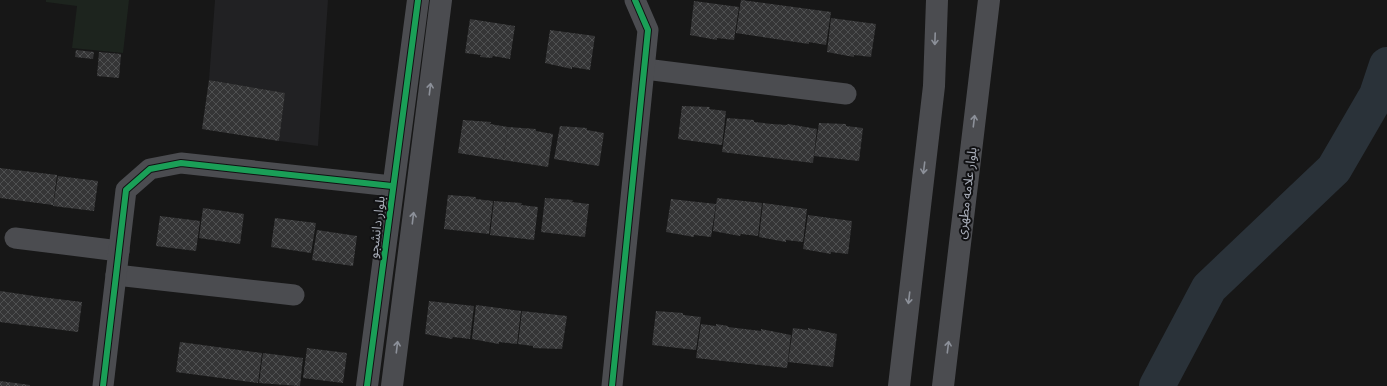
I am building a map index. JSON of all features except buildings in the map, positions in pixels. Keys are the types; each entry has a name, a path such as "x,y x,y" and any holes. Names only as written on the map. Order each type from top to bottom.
{"street":[{"name":"بلوار دانشجو","path":"367,386 392,186 418,0"},
{"path":"392,386 441,0"},
{"path":"612,386 648,30 635,0"},
{"path":"899,386 934,86 937,0"},
{"name":"بلوار علامه مطهری","path":"943,386 989,0"},
{"path":"644,69 846,94"},
{"path":"102,386 126,190 150,169 181,163 392,186"},
{"path":"15,238 119,251"},
{"path":"116,275 294,295"}],"shaded area":[{"path":"46,0 129,0 123,53 72,48 77,6 46,2"},
{"path":"215,0 328,0 318,146 279,141 285,93 209,80"}],"waterway":[{"path":"1157,386 1209,288 1334,169 1377,95 1387,65"}],"cycle path":[{"path":"367,386 418,0"},
{"path":"612,386 648,30 635,0"},
{"path":"103,386 126,190 150,169 181,163 392,186"}]}
